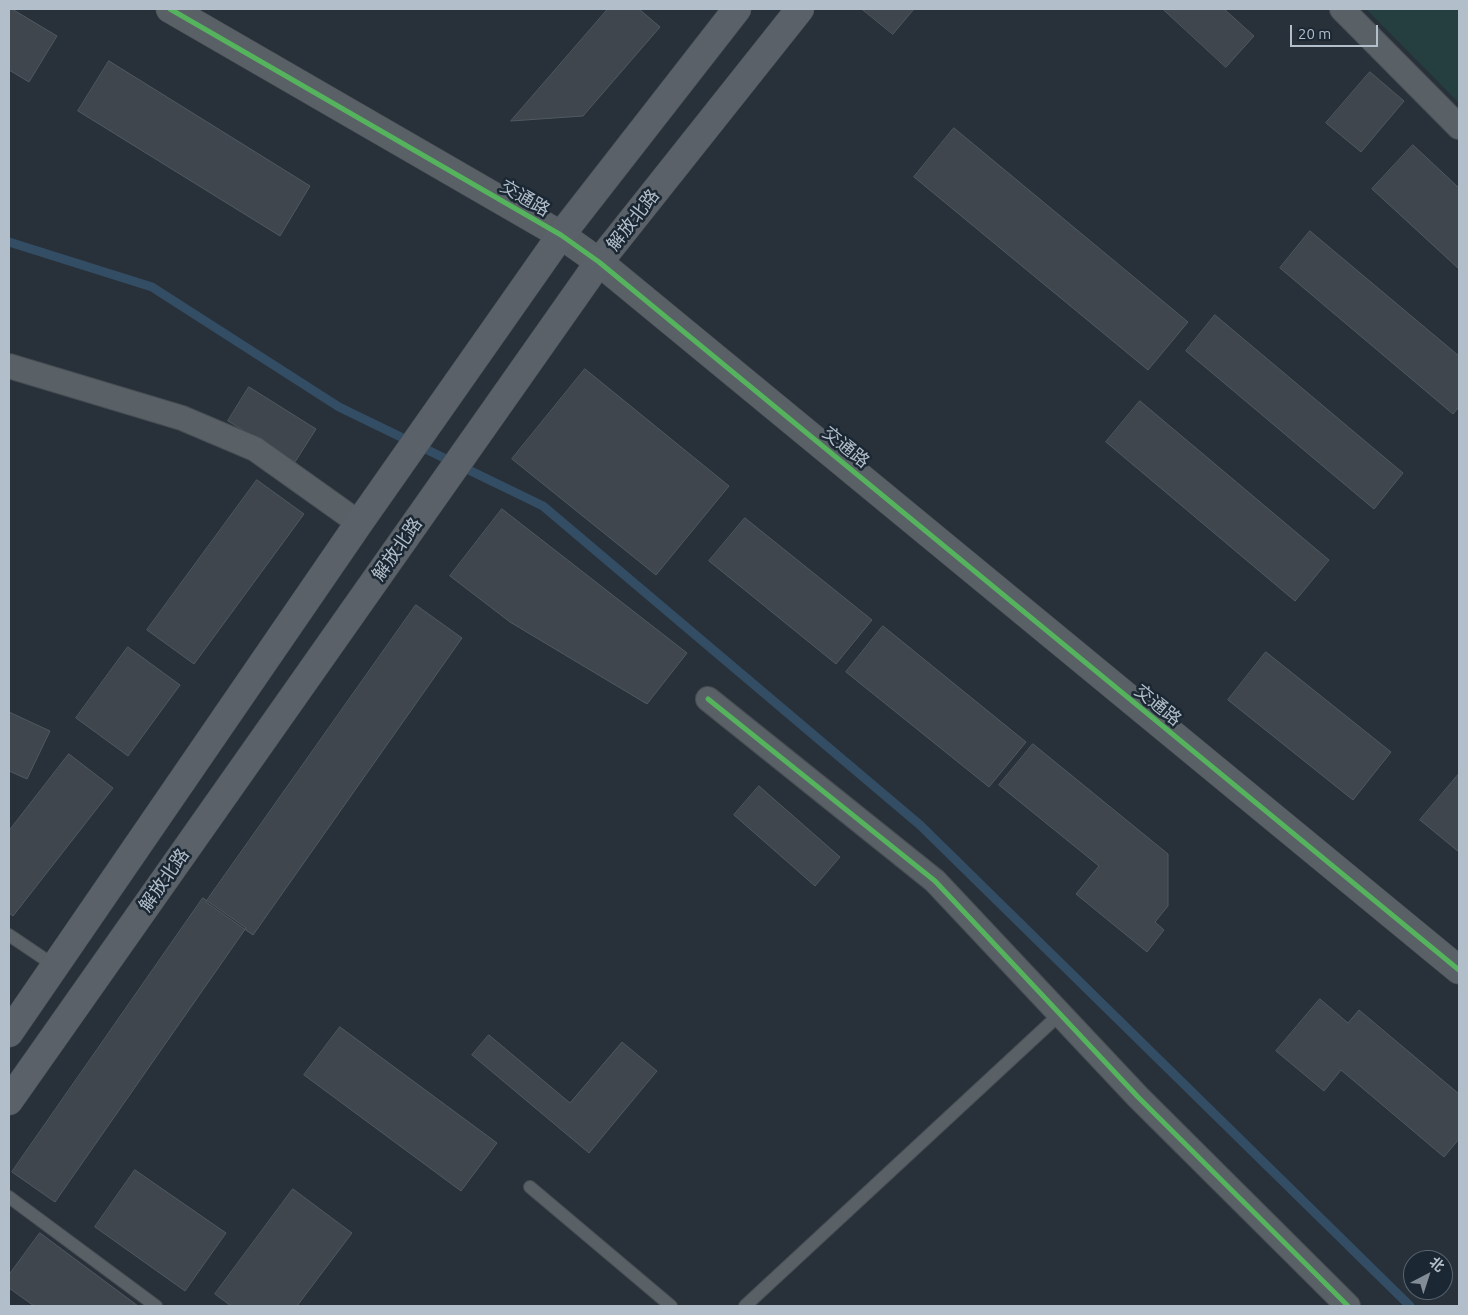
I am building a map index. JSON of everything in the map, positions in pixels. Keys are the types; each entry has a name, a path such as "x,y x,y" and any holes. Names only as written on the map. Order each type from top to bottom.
{"main road":[{"path":"9,1033 359,523 561,234 737,9"},
{"name":"解放北路","path":"9,1101 599,262 800,9"}],"street":[{"name":"交通路","path":"170,9 561,234 599,262 1459,970"},
{"path":"1342,9 1459,126"},
{"path":"9,366 182,418 255,449 359,523"},
{"path":"708,699 935,880 1138,1097 1348,1306"}],"lane":[{"path":"9,935 55,966"},
{"path":"745,1306 1060,1014"},
{"path":"530,1187 671,1306"},
{"path":"9,1197 156,1306"}],"green space":[{"path":"1366,9 1459,9 1459,103"}],"building":[{"path":"9,9 57,36 29,82 9,70"},
{"path":"608,9 639,9 660,27 583,116 511,121"},
{"path":"862,9 914,9 893,34"},
{"path":"1163,9 1224,9 1254,36 1226,67"},
{"path":"109,61 310,186 280,236 78,111"},
{"path":"1370,72 1404,101 1361,152 1326,123"},
{"path":"954,128 1188,322 1148,370 914,177"},
{"path":"1413,145 1459,188 1459,269 1372,189"},
{"path":"1310,231 1459,356 1459,407 1453,414 1280,268"},
{"path":"1215,315 1403,473 1374,509 1186,351"},
{"path":"585,369 729,486 656,575 512,459"},
{"path":"249,387 316,429 295,462 228,421"},
{"path":"1140,401 1329,560 1295,601 1106,442"},
{"path":"257,480 304,514 194,664 147,630"},
{"path":"502,509 687,653 647,704 510,622 450,576"},
{"path":"745,518 872,620 836,664 709,561"},
{"path":"416,605 462,638 253,935 206,902"},
{"path":"883,626 1026,742 989,787 846,672"},
{"path":"128,647 180,685 128,756 76,718"},
{"path":"1266,652 1391,752 1353,800 1228,700"},
{"path":"9,712 50,731 27,779 9,771"},
{"path":"1033,744 1168,854 1168,906 1155,922 1164,930 1147,952 1076,894 1099,866 999,785"},
{"path":"69,754 113,788 13,916 9,913 9,831"},
{"path":"1458,775 1459,777 1459,852 1420,820"},
{"path":"759,786 840,857 815,886 734,815"},
{"path":"203,898 246,928 55,1202 12,1172"},
{"path":"1320,999 1348,1023 1359,1010 1459,1094 1459,1139 1444,1157 1341,1070 1324,1091 1276,1051"},
{"path":"340,1027 497,1143 461,1191 304,1075"},
{"path":"489,1035 570,1103 622,1042 657,1071 589,1153 472,1055"},
{"path":"135,1170 226,1233 185,1291 95,1227"},
{"path":"293,1189 352,1233 297,1306 231,1306 215,1294"},
{"path":"40,1233 138,1306 34,1306 9,1288 9,1275"}],"waterway":[{"path":"9,242 152,287 339,407 543,506 920,825 1410,1306"}],"cycle path":[{"path":"170,9 561,235 599,262 1459,970"},
{"path":"708,699 935,881 1138,1097 1348,1306"}]}
